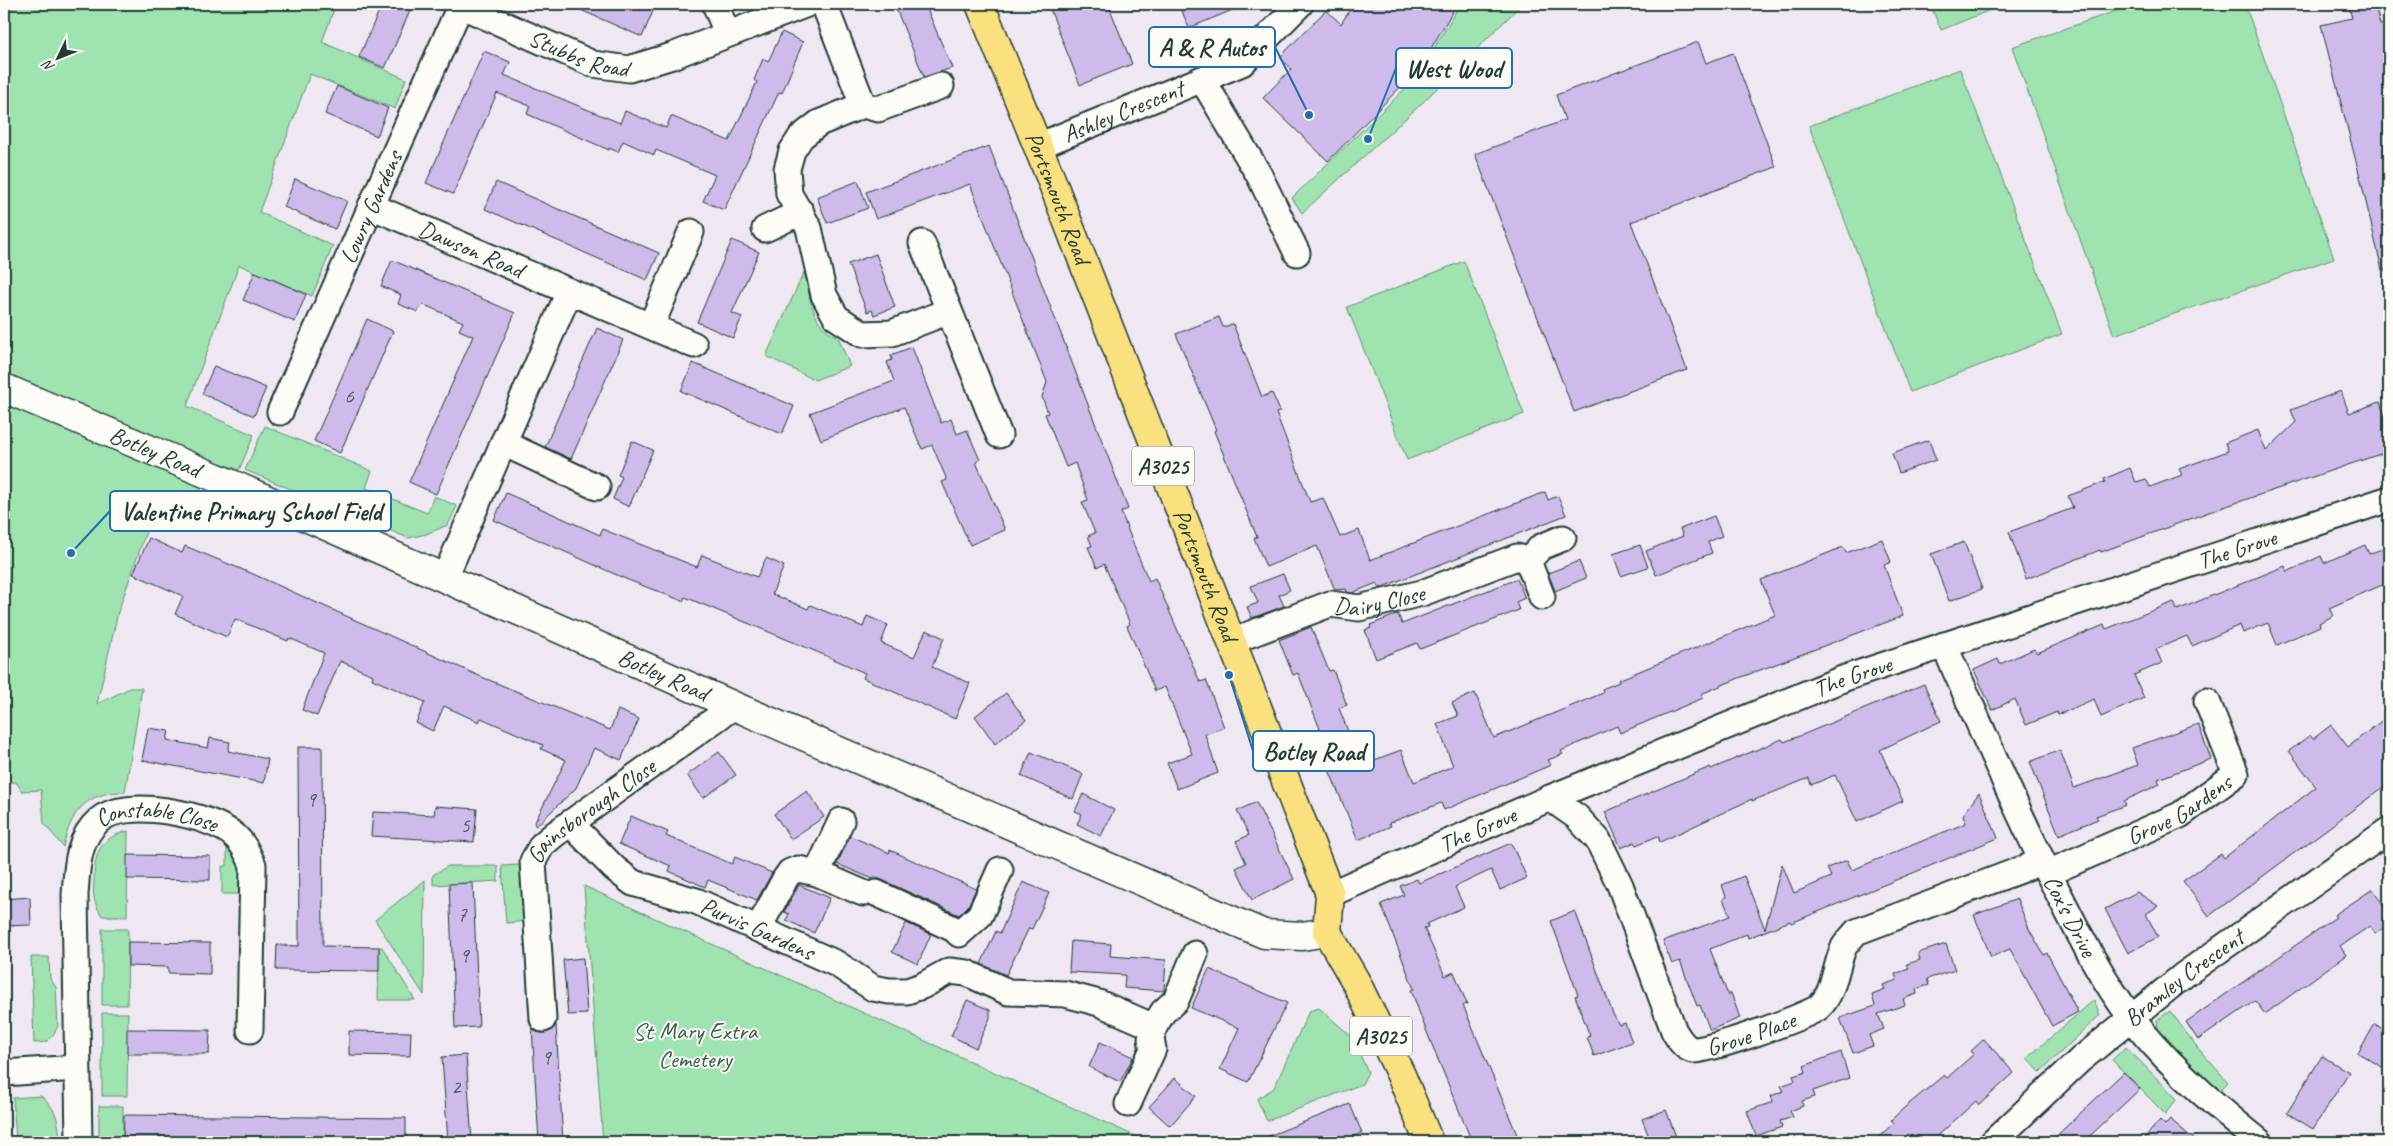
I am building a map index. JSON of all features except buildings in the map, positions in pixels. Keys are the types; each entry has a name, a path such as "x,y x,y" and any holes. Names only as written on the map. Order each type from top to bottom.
{"main road":[{"name":"Portsmouth Road","path":"980,4 1038,146 1330,894 1327,932"},
{"name":"Botley Road","path":"4,388 236,486 734,706 1264,934 1302,936 1327,932"},
{"name":"A3025","path":"1327,932 1356,982 1401,1075 1428,1142"}],"street":[{"path":"715,4 727,33"},
{"name":"Stubbs Road","path":"461,5 593,64 629,69 672,56 727,33 807,4"},
{"path":"824,4 862,105"},
{"name":"Ashley Crescent","path":"1038,146 1242,63 1300,4"},
{"name":"Lowry Gardens","path":"280,412 461,5"},
{"path":"1202,79 1260,175 1297,254"},
{"path":"940,86 878,109 862,105 819,122 801,137 792,151 787,169 789,194 809,228 824,295 836,317 862,334 892,333 948,311"},
{"name":"Dawson Road","path":"371,206 694,345"},
{"path":"765,229 801,212"},
{"path":"651,326 691,232"},
{"path":"922,244 999,435"},
{"path":"444,577 570,292"},
{"path":"503,443 597,487"},
{"name":"The Grove","path":"1330,894 1550,798 1816,689 2389,499"},
{"path":"1542,597 1528,561 1541,547 1563,538"},
{"name":"Dairy Close","path":"1232,641 1330,604 1360,608 1422,593 1516,557 1528,561"},
{"name":"Cox's Drive","path":"1944,645 2044,867 2098,971 2131,1017 2218,1108 2260,1142"},
{"name":"Grove Gardens","path":"2044,867 2180,815 2236,774 2207,701"},
{"name":"Gainsborough Close","path":"542,1019 533,861 542,846 570,823 734,706"},
{"name":"Grove Place","path":"1550,798 1577,817 1598,840 1620,885 1674,1031 1681,1043 1693,1050 1711,1047 1805,1015 1819,1007 1827,996 1845,946 1856,932 2044,867"},
{"name":"Constable Close","path":"79,1142 75,895 78,859 83,842 100,819 114,812 129,809 194,816 221,826 235,836 246,849 252,865 250,1030"},
{"path":"817,873 841,821"},
{"name":"Purvis Gardens","path":"570,823 614,868 633,883 696,901 837,964 873,988 889,991 907,991 922,986 950,971 958,972"},
{"name":"Bramley Crescent","path":"1993,1142 2080,1060 2184,975 2389,830"},
{"path":"758,929 790,872 798,868 817,873 870,893 954,929 959,934 958,972 1008,992 1065,994 1099,1003 1153,1038"},
{"path":"959,934 980,916 1000,870"},
{"path":"1128,1104 1163,1012 1176,1000 1196,954"},
{"path":"4,1073 77,1068"}],"green space":[{"path":"4,4 336,4 322,42 406,79 395,109 310,74 259,212 333,246 312,296 239,265 187,406 254,435 239,470 220,463 197,495 159,495 118,612 97,704 130,688 142,688 125,792 100,796 82,806 71,823 63,847 44,823 41,790 22,791 16,782 4,783"},
{"path":"1460,4 1522,4 1420,105 1302,213 1292,198 1417,77"},
{"path":"1930,4 2005,4 1941,30"},
{"path":"2136,4 2245,4 2334,258 2114,335 2012,47"},
{"path":"1960,69 2062,334 1910,392 1809,126"},
{"path":"1464,261 1524,414 1407,460 1347,307"},
{"path":"804,272 817,319 829,333 838,337 850,366 815,380 766,356"},
{"path":"265,426 372,471 366,488 427,513 434,496 457,506 448,525 426,534 408,538 245,470"},
{"path":"128,831 127,916 102,916 95,902 94,895 98,854 105,842 118,834"},
{"path":"227,844 240,863 242,894 222,894 222,866 227,866"},
{"path":"518,865 523,870 527,921 506,923 502,866"},
{"path":"448,866 498,866 498,881 433,885 433,875"},
{"path":"425,880 424,995 375,920"},
{"name":"St Mary Extra Cemetery","path":"584,886 1148,1142 603,1142"},
{"path":"102,929 128,929 127,1005 102,1005"},
{"path":"379,947 382,947 415,1000 378,1000"},
{"path":"31,957 49,957 50,979 56,987 58,1026 46,1042 34,1043"},
{"path":"2094,1000 2100,1015 2040,1072 2027,1058"},
{"path":"1319,1008 1351,1036 1368,1072 1362,1084 1267,1121 1257,1099 1274,1088 1309,1011"},
{"path":"2170,1011 2197,1047 2228,1082 2219,1092 2158,1030 2157,1020"},
{"path":"102,1013 128,1013 127,1096 102,1096"},
{"path":"2126,1047 2177,1099 2165,1114 2112,1060"},
{"path":"41,1096 54,1111 59,1128 60,1142 16,1142 13,1098"},
{"path":"99,1106 123,1106 123,1142 99,1142"}],"place":[{"name":"A & R Autos","path":"1309,115"},
{"name":"West Wood","path":"1368,139"},
{"name":"Valentine Primary School Field","path":"71,553"},
{"name":"Botley Road","path":"1229,675"}]}
